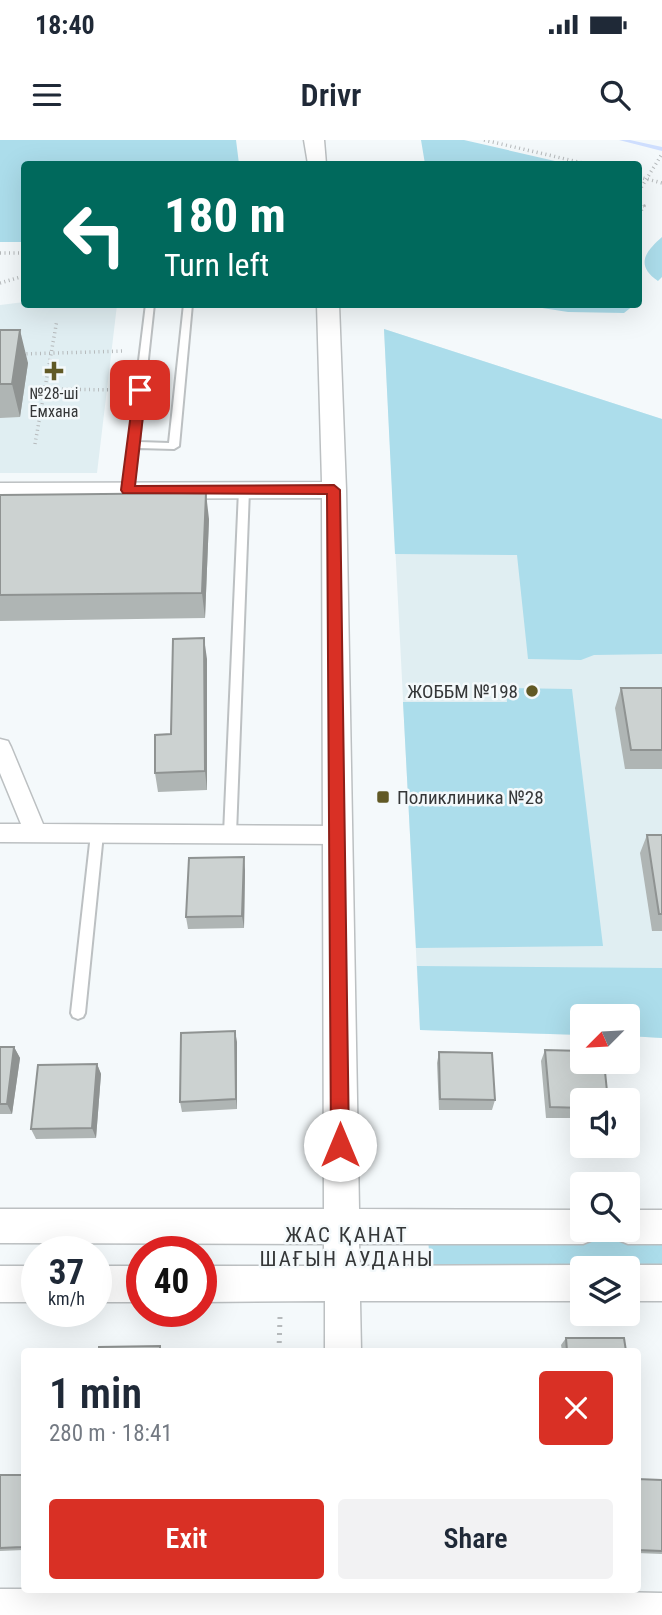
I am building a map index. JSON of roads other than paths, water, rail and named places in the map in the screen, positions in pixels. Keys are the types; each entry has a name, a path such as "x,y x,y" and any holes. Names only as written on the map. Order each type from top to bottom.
{"street":[{"path":"314,140 317,161"},
{"path":"328,308 334,490 342,1348"},
{"path":"0,491 334,490"},
{"path":"0,747 36,834"},
{"path":"0,833 337,835"},
{"path":"0,1226 570,1227"},
{"path":"640,1227 662,1227"},
{"path":"217,1284 570,1283"},
{"path":"640,1283 662,1283"},
{"path":"0,1284 21,1284"},
{"path":"0,1604 346,1602 662,1608"}],"lane":[{"path":"128,490 149,308"},
{"path":"133,446 174,446 188,308"},
{"path":"230,834 244,490"},
{"path":"78,1013 97,834"}],"waterway":[{"path":"622,140 662,149"}],"place":[{"name":"№28-ші Емхана","path":"54,371"},
{"name":"ЖОББМ №198","path":"532,691"},
{"name":"Поликлиника №28","path":"383,797"}],"district":[{"name":"ЖАС ҚАНАТ ШАҒЫН АУДАНЫ","path":"347,1247"}]}
